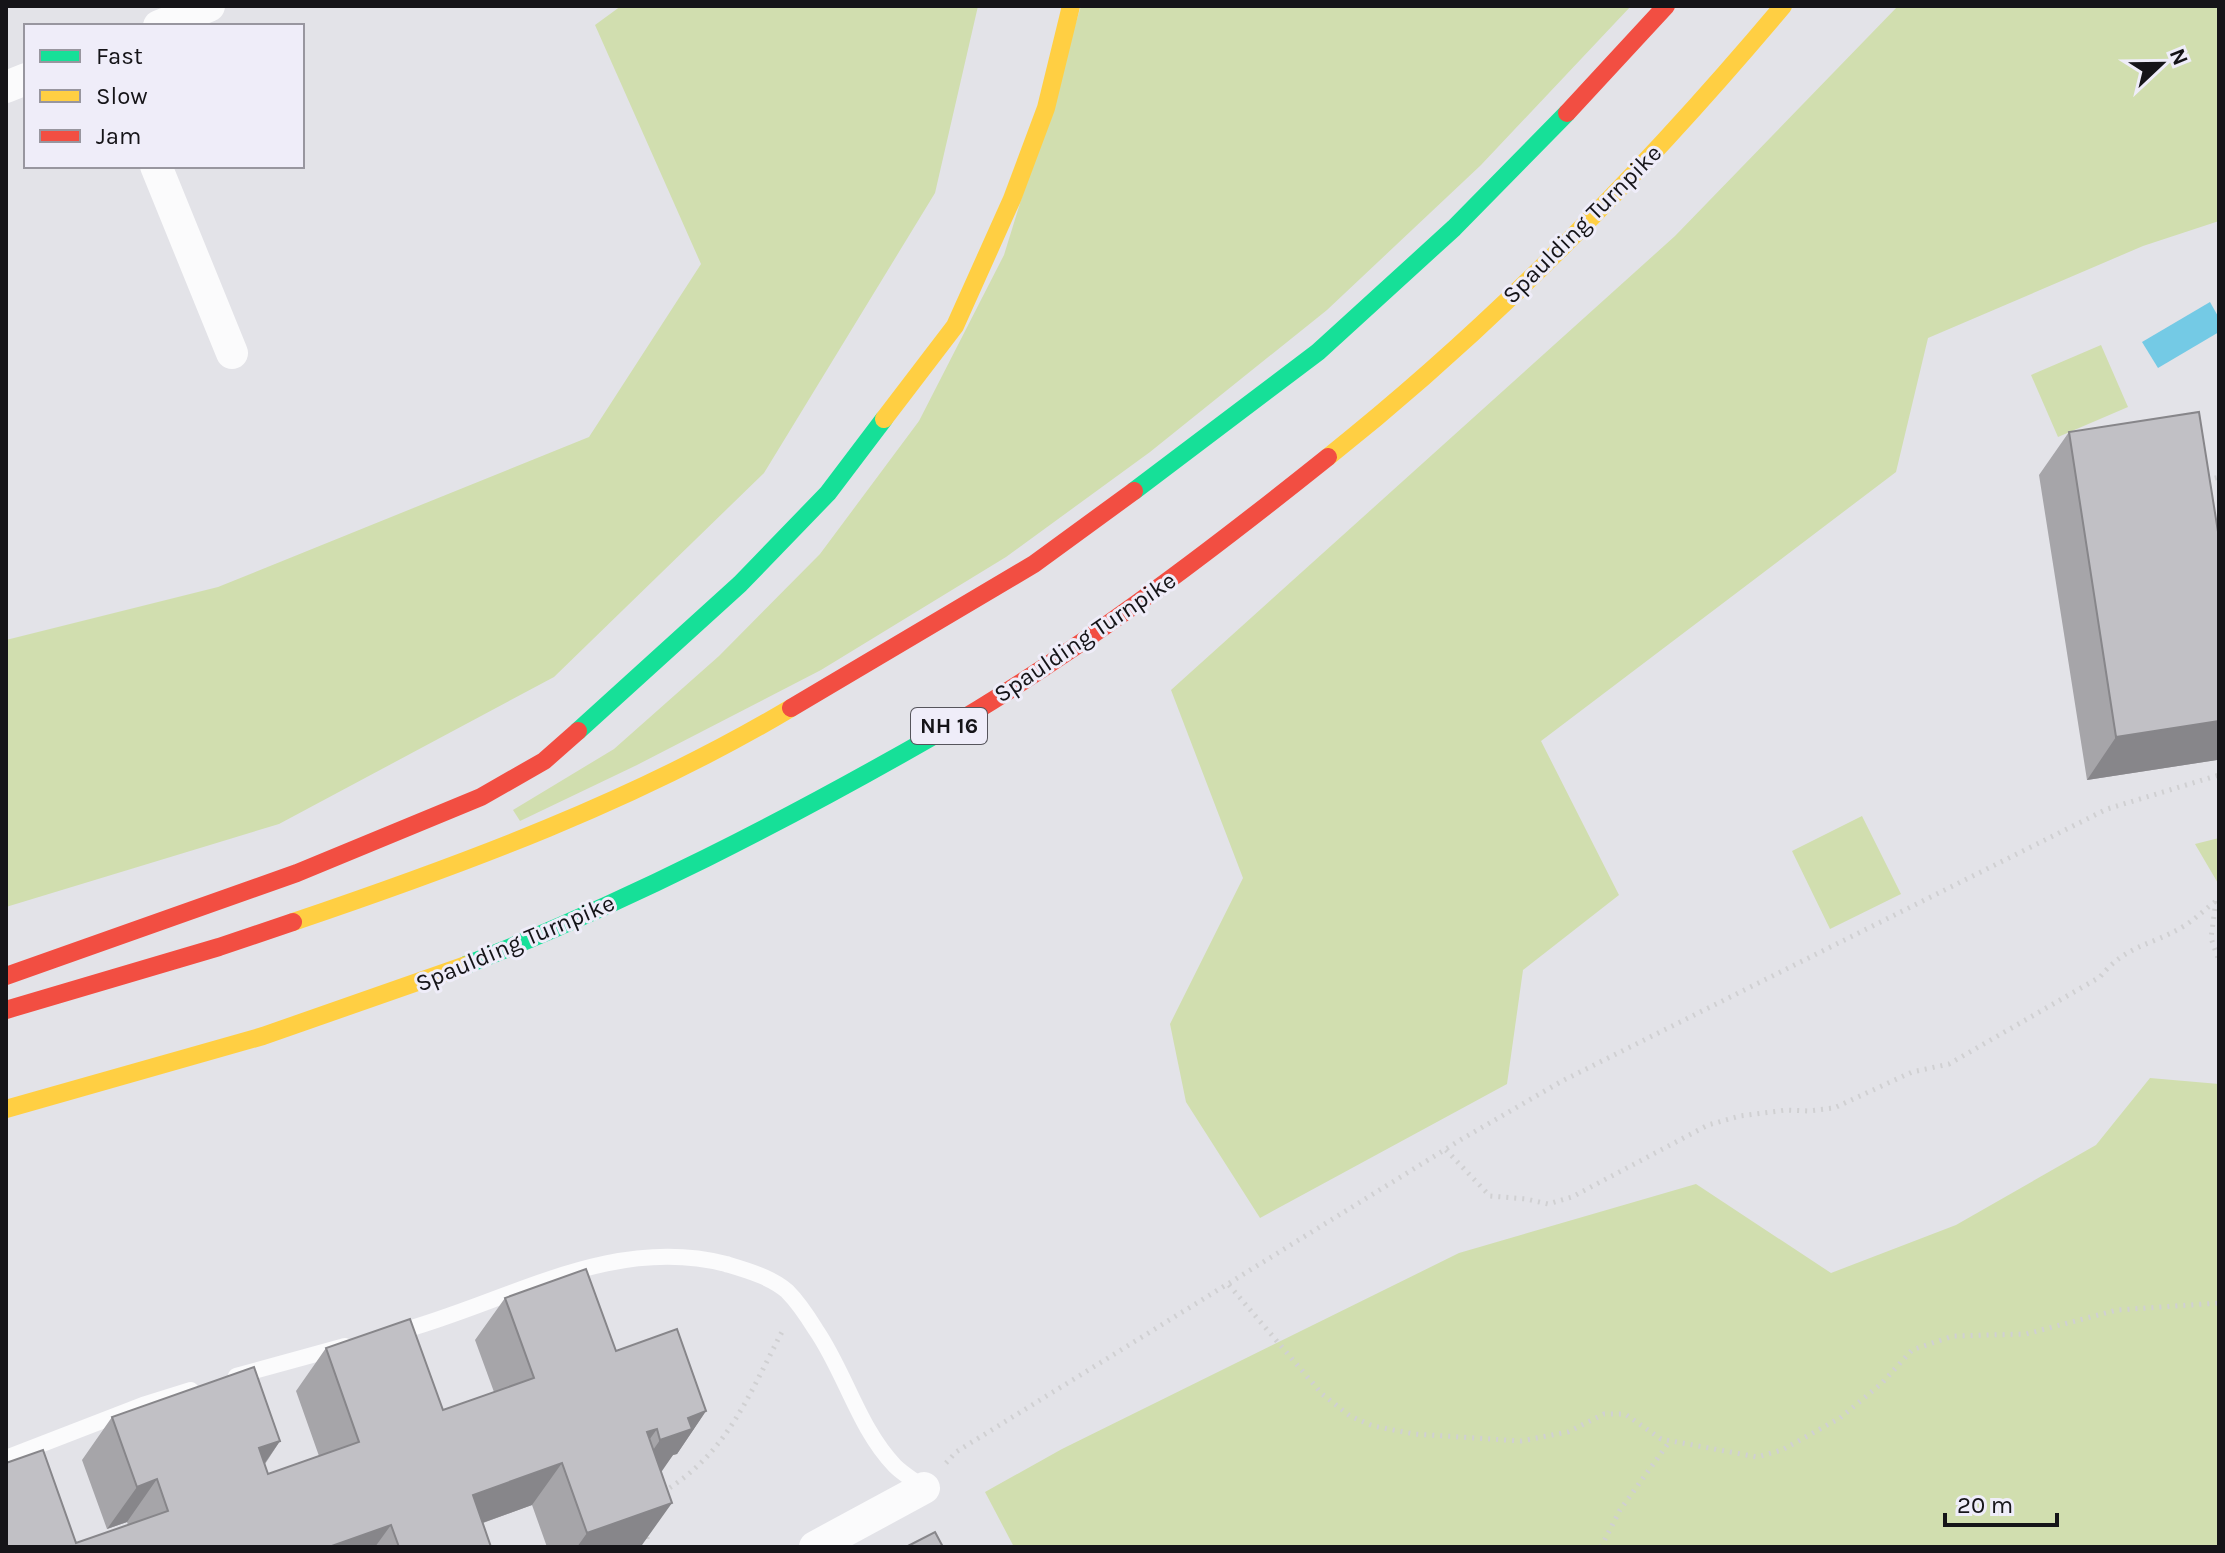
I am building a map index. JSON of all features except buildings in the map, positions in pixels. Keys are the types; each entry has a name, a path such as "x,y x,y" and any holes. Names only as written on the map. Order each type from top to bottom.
{"highway":[{"path":"6,976 297,873 481,797 544,761 644,673 740,584 828,493 955,326 1012,199 1046,108 1071,6"},
{"path":"6,1010 219,947 422,878 547,829 726,747 1034,564 1318,352 1454,228 1529,154 1666,6"},
{"name":"Spaulding Turnpike","path":"6,1109 132,1078 271,1036 519,945 764,830 1004,693 1117,618 1229,537 1427,372 1541,269 1625,184 1783,6"},
{"path":"1765,28 1796,6"}],"street":[{"path":"164,24 209,6"},
{"path":"157,168 232,353"},
{"path":"815,1547 924,1488"}],"lane":[{"path":"6,1458 143,1405 271,1365 365,1340 616,1259 657,1255 705,1259 749,1270 786,1290 817,1331 841,1371 874,1438 895,1466 924,1488"}],"path":[{"path":"2197,483 2219,477"},
{"path":"924,1488 956,1452 1562,1081 2107,809 2219,775"},
{"path":"1446,1150 1490,1196 1548,1204 1572,1197 1708,1125 1740,1116 1834,1108 1912,1072 1949,1064 2100,977 2113,962 2133,948 2185,926 2218,900"},
{"path":"2218,900 2211,938 2219,961"},
{"path":"1229,1285 1322,1394 1350,1416 1373,1426 1414,1434 1521,1441 1568,1432 1604,1414 1625,1414 1661,1439 1757,1457 1782,1450 1840,1418 1882,1383 1912,1350 1953,1336 2026,1334 2117,1310 2186,1308 2219,1303"},
{"path":"660,1494 691,1474 726,1436 797,1303"},
{"path":"1601,1547 1620,1510 1670,1441"},
{"path":"647,1530 647,1547"}],"green space":[{"path":"621,6 978,6 935,193 764,473 554,677 279,824 6,907 6,640 218,587 589,437 701,264 595,25"},
{"path":"1081,6 1631,6 1481,165 1327,310 1150,452 1006,557 821,670 637,765 520,821 513,810 614,749 719,656 820,554 919,421 1004,255"},
{"path":"1898,6 2219,6 2219,221 2143,246 1928,338 1896,472 1541,741 1619,895 1523,970 1507,1084 1260,1218 1186,1102 1170,1024 1243,878 1171,690 1675,236"},
{"path":"2101,345 2128,407 2058,437 2031,375"},
{"path":"1862,816 1901,894 1830,929 1792,851"},
{"path":"2219,838 2219,885 2195,844"},
{"path":"2150,1078 2219,1084 2219,1547 1014,1547 985,1492 1062,1449 1459,1253 1696,1184 1831,1273 1956,1225 2096,1145"}],"water":[{"path":"2210,302 2219,318 2219,332 2158,368 2142,342"}],"traffic: fast":[{"path":"1134,491 1318,352 1454,228 1567,113"},
{"path":"578,731 740,584 828,493 884,419"},
{"path":"466,965 647,887 822,798 937,734"}],"traffic: slow":[{"path":"884,419 955,326 1012,199 1046,108 1071,6"},
{"path":"1328,457 1450,353 1566,243 1677,127 1783,6"},
{"path":"293,922 548,828 671,773 791,708"},
{"path":"6,1109 263,1036 466,965"}],"traffic: jam":[{"path":"1567,113 1666,6"},
{"path":"937,734 1088,638 1234,531 1328,457"},
{"path":"791,708 1034,564 1134,491"},
{"path":"6,976 297,873 481,797 544,761 578,731"},
{"path":"6,1010 293,922"}]}
